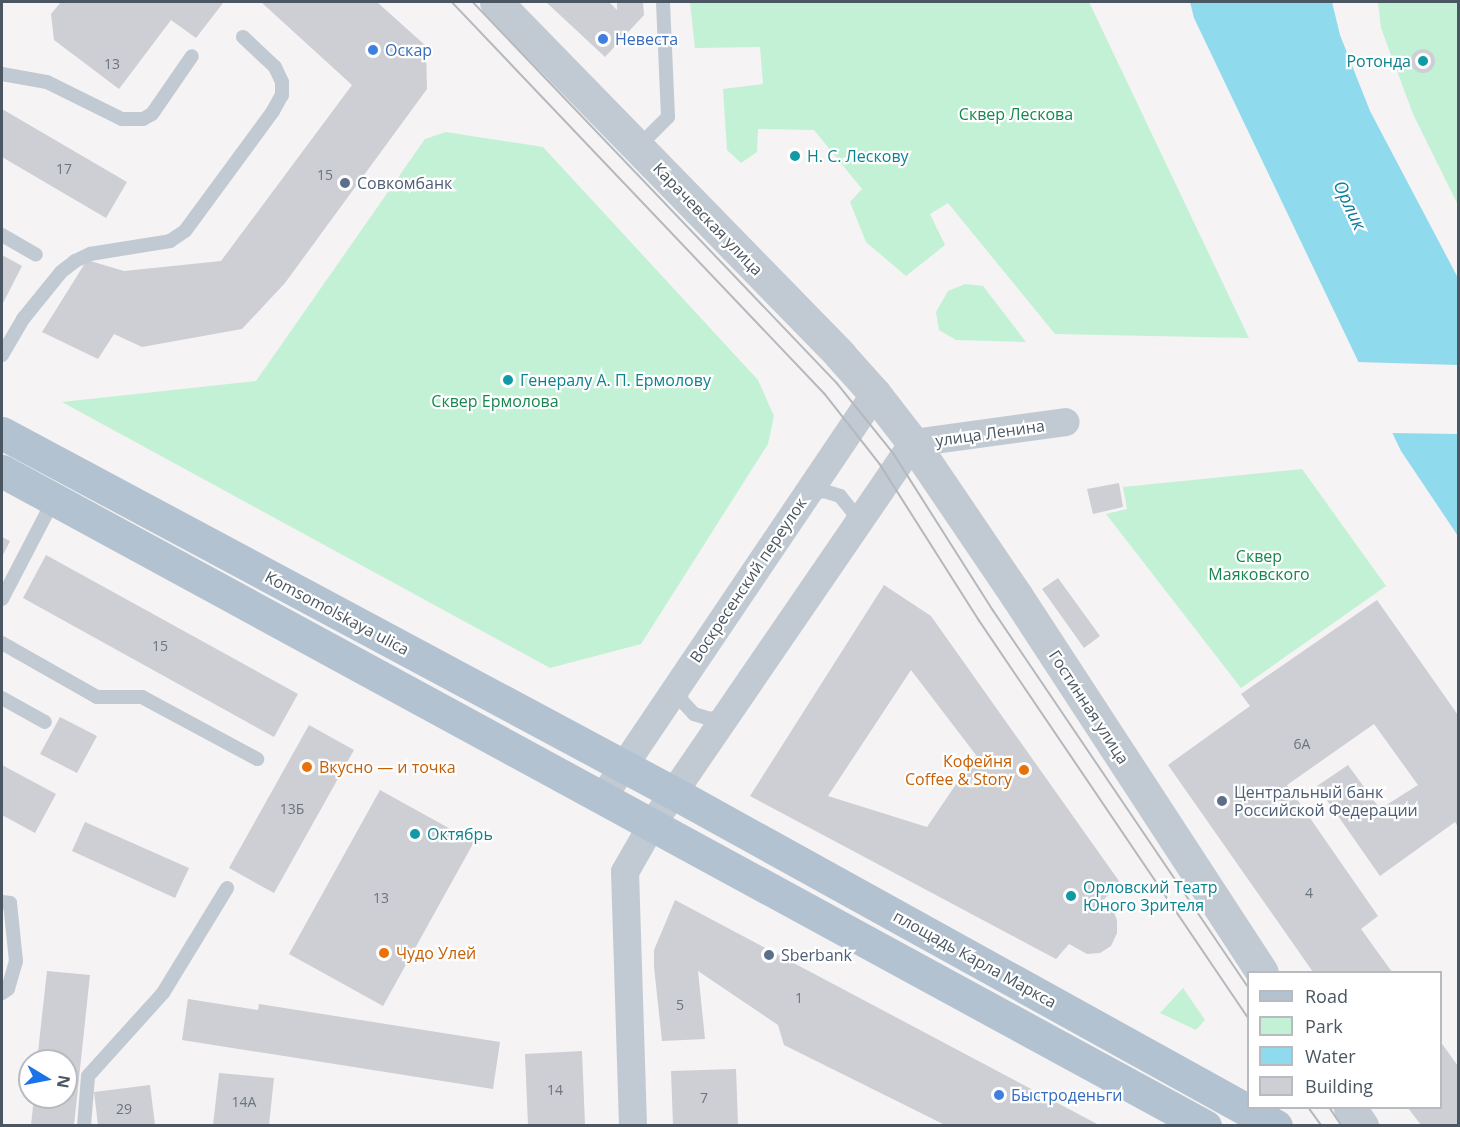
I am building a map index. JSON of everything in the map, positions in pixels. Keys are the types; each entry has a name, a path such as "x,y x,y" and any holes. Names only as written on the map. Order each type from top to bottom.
{"main road":[{"name":"Komsomolskaya ulica","path":"2,433 674,793"},
{"name":"Komsomolskaya ulica","path":"2,471 653,823"},
{"name":"площадь Карла Маркса","path":"674,793 1276,1125"},
{"path":"653,823 1205,1125"}],"street":[{"name":"Карачевская улица","path":"496,2 840,355 875,394 913,443"},
{"name":"Воскресенский переулок","path":"603,797 875,394"},
{"name":"улица Ленина","path":"913,443 1066,422"},
{"path":"633,1125 625,872 653,823 913,443"},
{"name":"Гостинная улица","path":"913,443 1016,595 1261,971"},
{"path":"1351,1109 1362,1125"}],"lane":[{"path":"638,147 668,117 663,2"},
{"path":"2,355 23,319 61,272 75,261 102,251 170,241 185,231 273,111 282,95 282,82 274,67 243,37"},
{"path":"2,74 47,82 122,119 144,119 152,114 192,56"},
{"path":"2,235 36,255"},
{"path":"806,494 824,491 840,496 852,512 855,529"},
{"path":"2,599 54,499"},
{"path":"2,643 97,698 142,697 258,759"},
{"path":"678,684 682,701 694,714 710,718 726,715"},
{"path":"2,698 45,722"},
{"path":"84,1125 88,1076 163,993 227,888"},
{"path":"2,902 10,903 16,961 8,989 2,993"}],"green space":[{"name":"Сквер Лескова","path":"690,2 1089,2 1249,338 1055,334 948,203 930,214 945,245 906,276 866,242 850,202 862,189 814,130 758,129 757,152 741,163 727,150 723,89 763,84 760,47 695,48"},
{"path":"1378,2 1458,2 1458,205 1413,114 1381,28"},
{"name":"Сквер Ермолова","path":"446,132 543,147 758,380 774,416 768,444 641,644 550,668 62,402 256,381 425,139"},
{"path":"965,284 983,286 1026,342 956,340 939,330 936,312 948,291"},
{"name":"Сквер Маяковского","path":"1302,469 1386,586 1241,688 1106,514 1127,509 1123,487"},
{"path":"1183,988 1205,1020 1196,1030 1160,1013"}],"water":[{"name":"Орлик","path":"1190,2 1332,2 1340,35 1370,111 1458,278 1458,536 1401,451 1194,18"}],"pier":[{"path":"1357,362 1458,365 1458,434 1389,433"}],"building":[{"path":"61,2 223,3 196,38 171,20 119,89 54,40 51,14"},
{"path":"261,2 377,2 426,46 427,89 285,283 242,329 142,347 114,334 98,359 42,332 87,260 124,271 221,261 352,85"},
{"path":"546,2 609,2 617,10 617,2 643,2 644,15 605,57"},
{"name":"Ротонда","path":"1423,49 1428,50 1434,56 1434,66 1428,72 1423,73 1418,72 1412,66 1411,61 1412,56 1418,50"},
{"path":"2,109 127,182 106,218 2,157"},
{"path":"2,255 22,266 2,305"},
{"path":"1119,483 1123,507 1093,514 1087,489"},
{"path":"2,537 10,541 2,557"},
{"path":"46,555 298,694 274,737 23,598"},
{"path":"1058,578 1100,636 1084,648 1042,589"},
{"path":"884,585 931,616 1119,881 1103,901 1112,908 1117,920 1117,933 1111,946 1100,953 1087,954 1069,944 1056,959 750,796","holes":["911,670 976,755 927,827 828,796"]},
{"path":"1377,600 1458,715 1458,827 1455,822 1380,876 1317,786 1348,765 1380,809 1418,785 1374,724 1287,785 1378,916 1361,929 1391,971 1312,971 1168,765 1250,706 1241,694"},
{"path":"60,717 97,736 77,773 40,754"},
{"path":"309,725 354,750 274,893 229,868"},
{"path":"2,765 56,794 35,833 2,815"},
{"path":"380,790 474,842 383,1006 289,954"},
{"path":"85,822 189,868 175,898 72,851"},
{"path":"675,900 1099,1125 945,1125 784,1045 778,1025 698,971 705,1039 662,1041 654,950"},
{"path":"47,971 90,975 78,1088 78,1049 38,1049"},
{"path":"188,999 258,1010 259,1004 500,1042 493,1089 182,1040"},
{"path":"1442,1044 1458,1066 1458,1125 1421,1125 1409,1109 1442,1109"},
{"path":"582,1051 585,1125 528,1125 525,1054"},
{"path":"736,1069 738,1125 673,1125 671,1071"},
{"path":"219,1073 274,1078 269,1125 213,1125"},
{"path":"150,1085 155,1125 98,1125 94,1092"},
{"path":"33,1109 76,1109 74,1125 31,1125"}],"tram line":[{"path":"452,2 825,394 880,464 979,620 1247,1017"},
{"path":"473,2 837,383 894,454 993,610 1247,985"},
{"path":"1310,1109 1322,1126"},
{"path":"1331,1109 1342,1126"}],"place":[{"name":"Невеста","path":"603,39"},
{"name":"Оскар","path":"373,50"},
{"name":"Ротонда","path":"1423,61"},
{"name":"Н. С. Лескову","path":"795,156"},
{"name":"Совкомбанк","path":"345,183"},
{"name":"Генералу А. П. Ермолову","path":"508,380"},
{"name":"Вкусно — и точка","path":"307,767"},
{"name":"Кофейня Coffee & Story","path":"1024,770"},
{"name":"Центральный банк Российской Федерации","path":"1222,801"},
{"name":"Октябрь","path":"415,834"},
{"name":"Орловский Театр Юного Зрителя","path":"1071,896"},
{"name":"Чудо Улей","path":"384,953"},
{"name":"Sberbank","path":"769,955"},
{"name":"Быстроденьги","path":"999,1095"}]}
